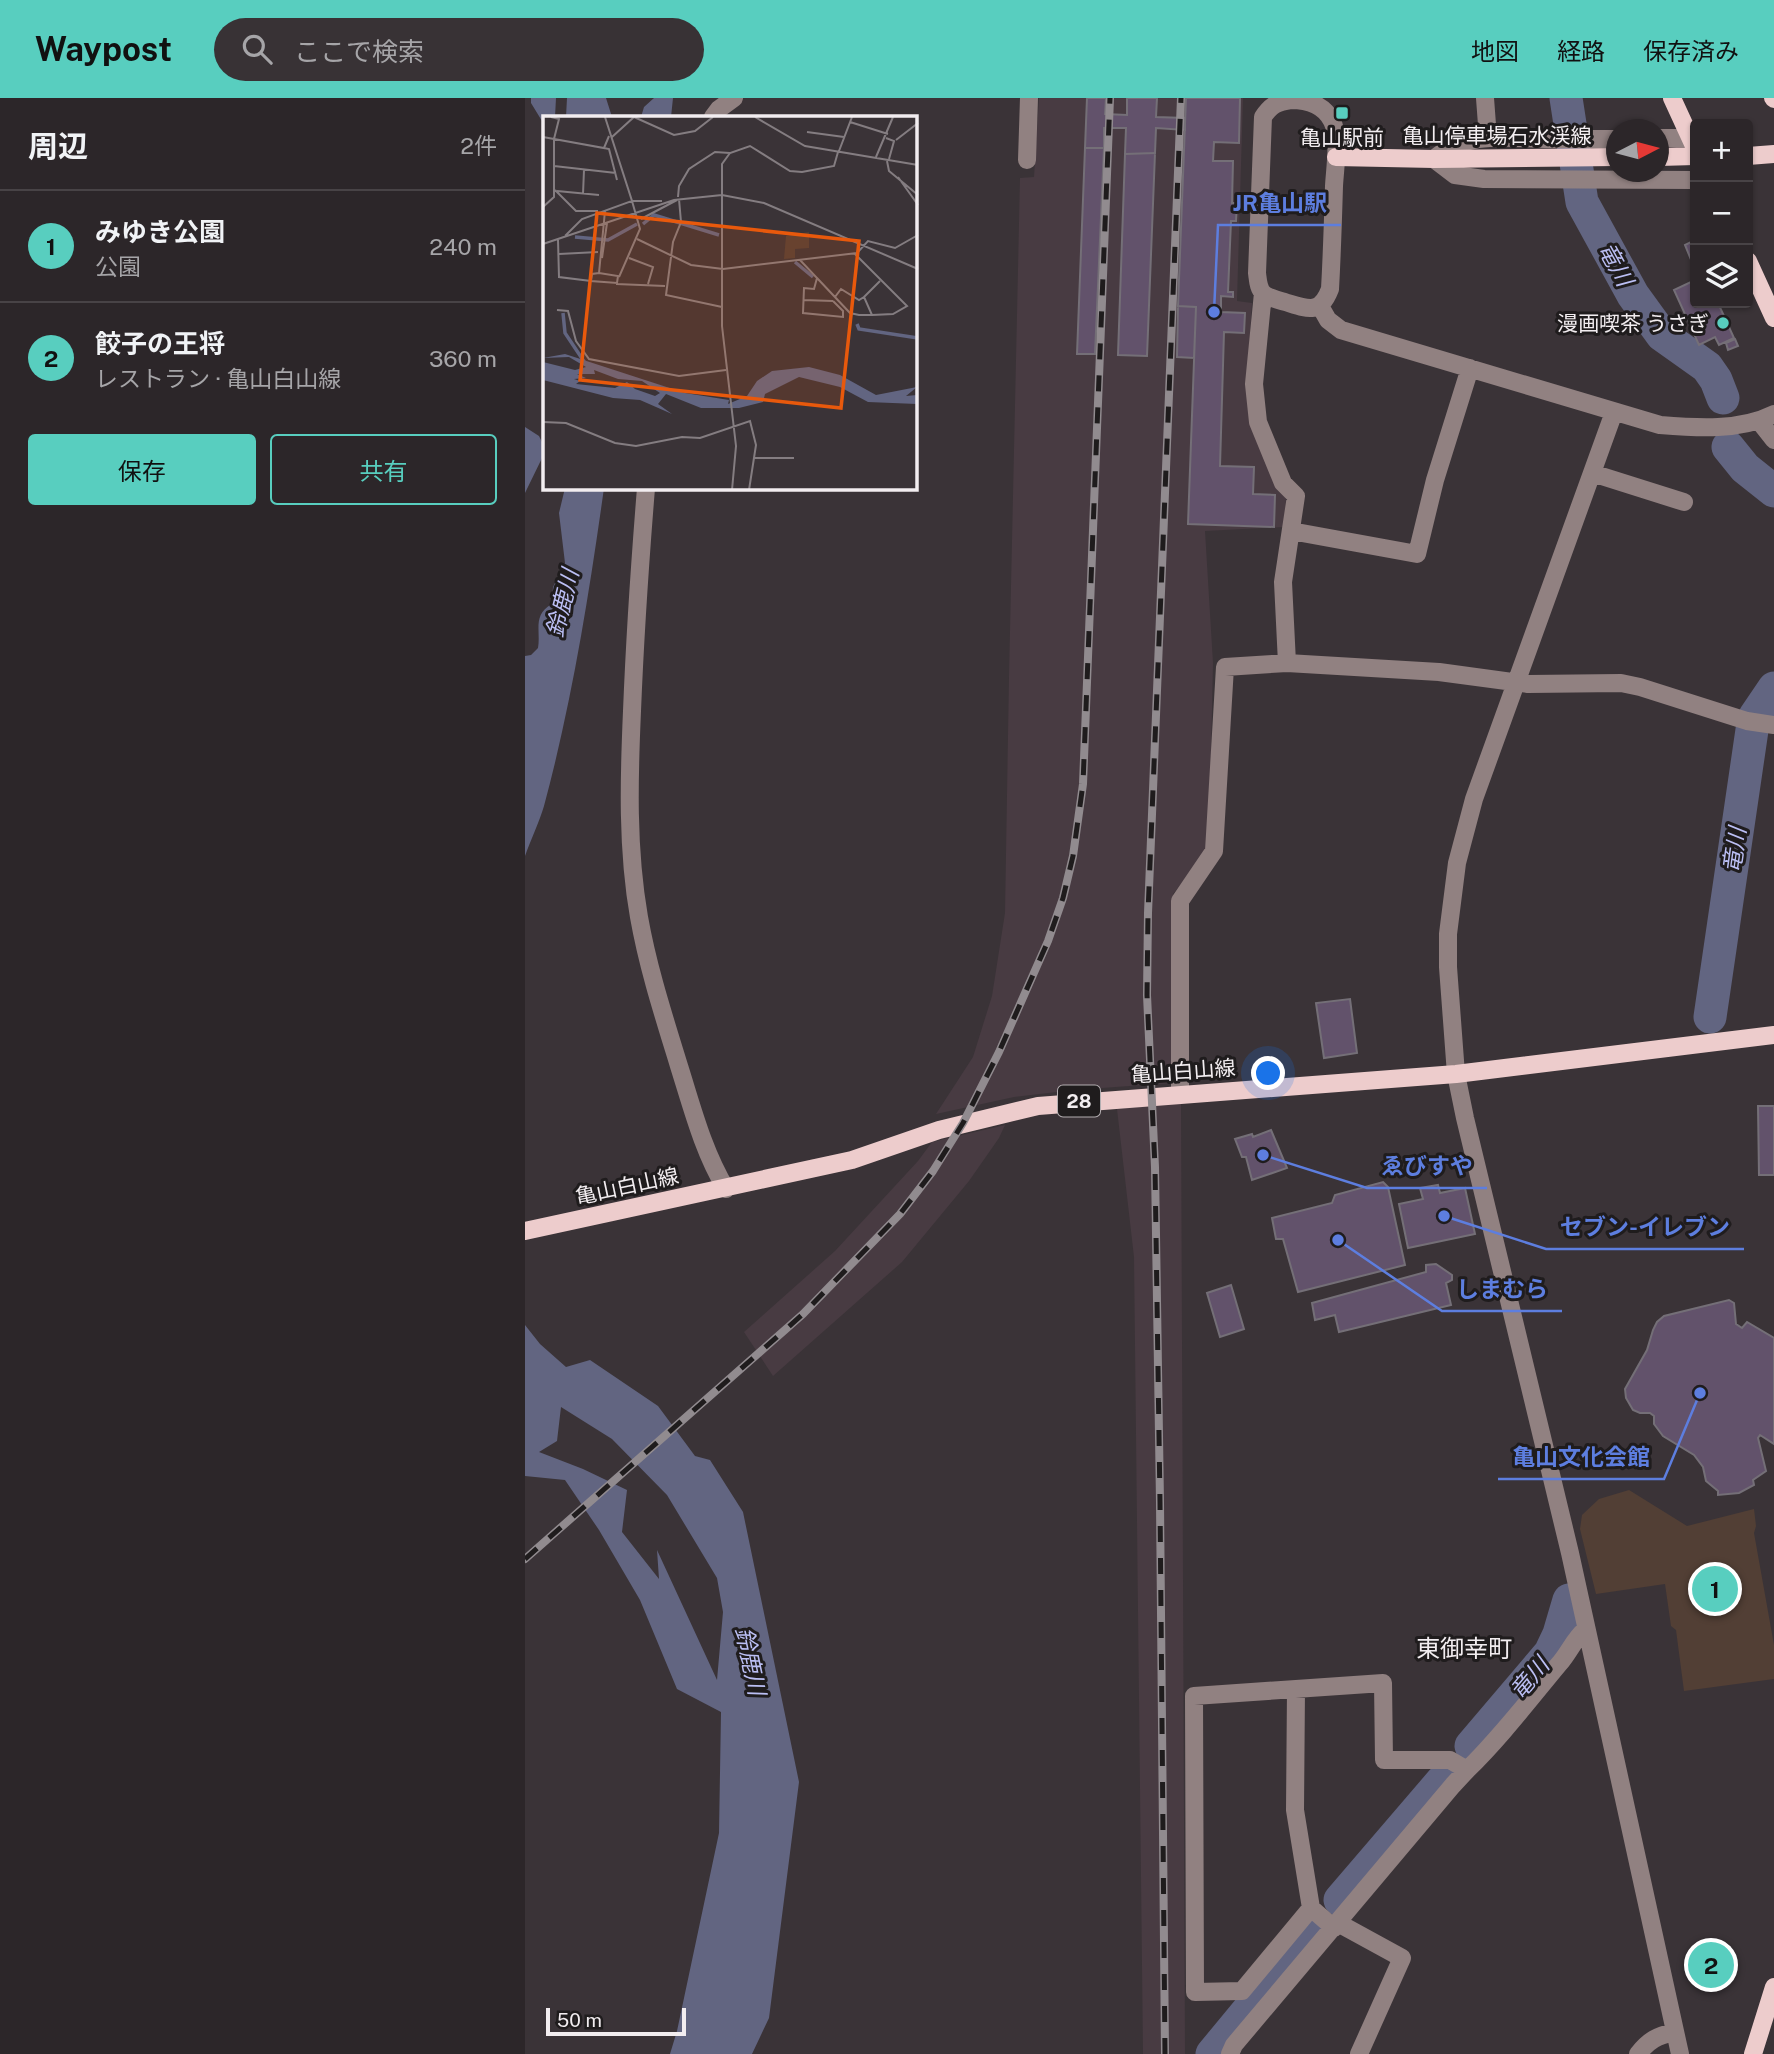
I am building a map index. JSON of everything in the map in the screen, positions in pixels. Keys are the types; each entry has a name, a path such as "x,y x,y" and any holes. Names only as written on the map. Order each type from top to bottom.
{"main road":[{"path":"1672,98 1690,137"},
{"path":"1753,156 1774,154"},
{"path":"1669,157 1690,156"},
{"name":"亀山停車場石水渓線","path":"1336,158 1606,157"},
{"path":"1753,272 1774,318"},
{"name":"亀山白山線","path":"525,1231 852,1160 946,1128 1024,1108 1457,1074 1774,1035"},
{"path":"1753,2054 1774,1987"}],"street":[{"path":"714,116 734,98"},
{"path":"1027,160 1029,98"},
{"path":"1485,98 1488,138"},
{"path":"1303,100 1322,109 1335,128 1331,289 1326,299 1314,309 1263,293 1259,287 1257,261 1263,117 1269,103 1303,100"},
{"path":"1606,139 1488,138 1457,144 1434,159 1455,175 1484,180 1690,180"},
{"path":"1669,140 1690,143"},
{"path":"1263,293 1254,384 1258,422 1283,483 1296,496 1283,582 1287,663"},
{"path":"1320,306 1328,320 1341,330 1660,425 1693,428 1767,418 1774,440"},
{"path":"1291,531 1417,554 1435,480 1469,368"},
{"path":"1614,412 1473,799 1457,863 1448,934 1448,967 1457,1074 1465,1118 1570,1553 1680,2054"},
{"path":"1592,473 1684,502"},
{"path":"646,490 629,766 631,830 639,915 661,1007 696,1120 716,1173 719,1190"},
{"path":"1180,1094 1180,901 1215,851 1225,667 1287,663 1439,672 1528,684 1621,683 1761,724"},
{"path":"1230,2054 1234,2045 1453,1785 1482,1756 1585,1630"},
{"path":"1311,1908 1242,1992 1195,1992 1194,1696 1383,1683 1384,1760 1450,1760 1467,1770"},
{"path":"1296,1689 1295,1810 1311,1908 1336,1925 1402,1958 1359,2054"},
{"path":"1638,2054 1653,2038 1674,2032"}],"shaded area":[{"path":"1039,98 1243,98 1237,301 1252,303 1248,369 1263,450 1286,499 1284,527 1205,531 1213,663 1209,849 1173,894 1171,1083 1014,1097 936,1114 973,1057 992,996 1005,913 1020,178 1034,177"},
{"path":"1181,1103 1185,2054 1143,2054 1134,1257 1117,1109"},
{"path":"1005,1125 969,1181 902,1262 773,1376 744,1332 835,1251 918,1161 932,1142"},
{"path":"1629,1490 1687,1526 1754,1509 1754,1533 1774,1645 1774,1679 1684,1691 1676,1630 1671,1626 1665,1584 1596,1594 1580,1529 1582,1515 1599,1499"}],"water":[{"path":"531,98 556,98 555,116 543,116 543,128"},
{"path":"567,98 606,98 612,116 566,116"},
{"path":"654,98 673,98 671,116 641,116 644,107"},
{"path":"525,427 539,436 543,444 543,456 525,493"},
{"name":"鈴鹿川","path":"565,490 604,490 586,608 563,727 544,806 525,856 525,656 531,655 538,648 540,618 552,604 553,587 565,563 559,513"},
{"name":"鈴鹿川","path":"525,1325 540,1344 566,1367 590,1360 658,1406 695,1456 710,1460 743,1512 799,1782 769,2018 752,2054 670,2054 719,1833 721,1712 677,1689 640,1600 599,1530 565,1480 525,1476","holes":["561,1407 612,1439 667,1495 717,1578 723,1612 717,1680 657,1550 659,1579 622,1532 627,1490 539,1452 557,1441"]}],"building":[{"path":"1087,98 1106,98 1105,114 1127,115 1127,98 1157,98 1156,117 1185,118 1185,130 1156,128 1155,153 1125,154 1126,128 1104,128 1104,148 1085,148"},
{"path":"1186,98 1240,98 1239,143 1214,142 1213,161 1233,161 1232,203 1237,203 1236,221 1231,221 1228,292 1233,292 1233,297 1221,296 1221,312 1245,313 1244,333 1224,332 1220,466 1254,467 1253,494 1275,495 1274,527 1188,524 1196,307 1178,306"},
{"path":"1085,148 1104,148 1095,354 1077,354"},
{"path":"1155,153 1147,356 1118,355 1125,154"},
{"path":"1690,242 1690,257 1685,245"},
{"path":"1690,282 1690,308 1720,308 1734,338 1719,345 1715,337 1699,345 1674,290"},
{"path":"1178,306 1196,307 1194,358 1177,357"},
{"path":"1735,339 1738,346 1728,350 1726,343"},
{"path":"1350,999 1357,1053 1324,1058 1316,1003"},
{"path":"1758,1106 1774,1106 1774,1175 1759,1175"},
{"path":"1271,1130 1287,1168 1252,1180 1246,1157 1242,1157 1235,1139 1252,1134 1253,1137"},
{"path":"1383,1182 1388,1187 1405,1265 1298,1292 1283,1239 1276,1239 1272,1218 1332,1203 1335,1195"},
{"path":"1438,1185 1440,1193 1465,1188 1475,1234 1408,1248 1399,1204 1423,1199 1420,1188"},
{"path":"1436,1264 1452,1275 1452,1280 1446,1283 1451,1305 1339,1332 1335,1315 1315,1320 1312,1303 1426,1272 1426,1265"},
{"path":"1231,1285 1244,1329 1220,1337 1207,1293"},
{"path":"1729,1300 1734,1303 1736,1324 1742,1328 1747,1322 1774,1338 1774,1444 1760,1435 1758,1438 1766,1471 1753,1480 1754,1485 1739,1493 1718,1495 1718,1491 1706,1481 1703,1467 1694,1455 1663,1436 1650,1413 1633,1410 1626,1398 1625,1389 1647,1350 1657,1322 1664,1316"},
{"path":"1695,1945 1730,1947 1727,1985 1714,1984 1713,1988 1700,1987 1700,1983 1693,1983"}],"waterway":[{"name":"竜川","path":"1566,98 1582,202 1633,295 1662,335 1707,367 1723,398"},
{"name":"竜川","path":"1728,447 1745,468 1774,491"},
{"name":"竜川","path":"1710,1017 1752,730 1755,716 1774,688"},
{"name":"竜川","path":"1471,1746 1550,1653 1569,1600"},
{"name":"竜川","path":"1340,1900 1442,1781"},
{"name":"竜川","path":"1212,2054 1317,1927"}],"railway":[{"path":"525,1559 803,1314 900,1214 933,1171 963,1123 999,1052 1048,941 1063,898 1073,856 1083,784 1110,98"},
{"path":"1165,2054 1155,1167 1147,995 1148,913 1181,98"}],"place":[{"name":"亀山駅前","path":"1342,113"},
{"name":"JR亀山駅","path":"1214,312"},
{"name":"漫画喫茶 うさぎ","path":"1723,323"},
{"name":"ゑびすや","path":"1263,1155"},
{"name":"セブン-イレブン","path":"1444,1216"},
{"name":"しまむら","path":"1338,1240"},
{"name":"亀山文化会館","path":"1700,1393"},
{"name":"みゆき公園","path":"1715,1589"},
{"name":"餃子の王将","path":"1711,1965"}],"district":[{"name":"東御幸町","path":"1464,1648"}]}
